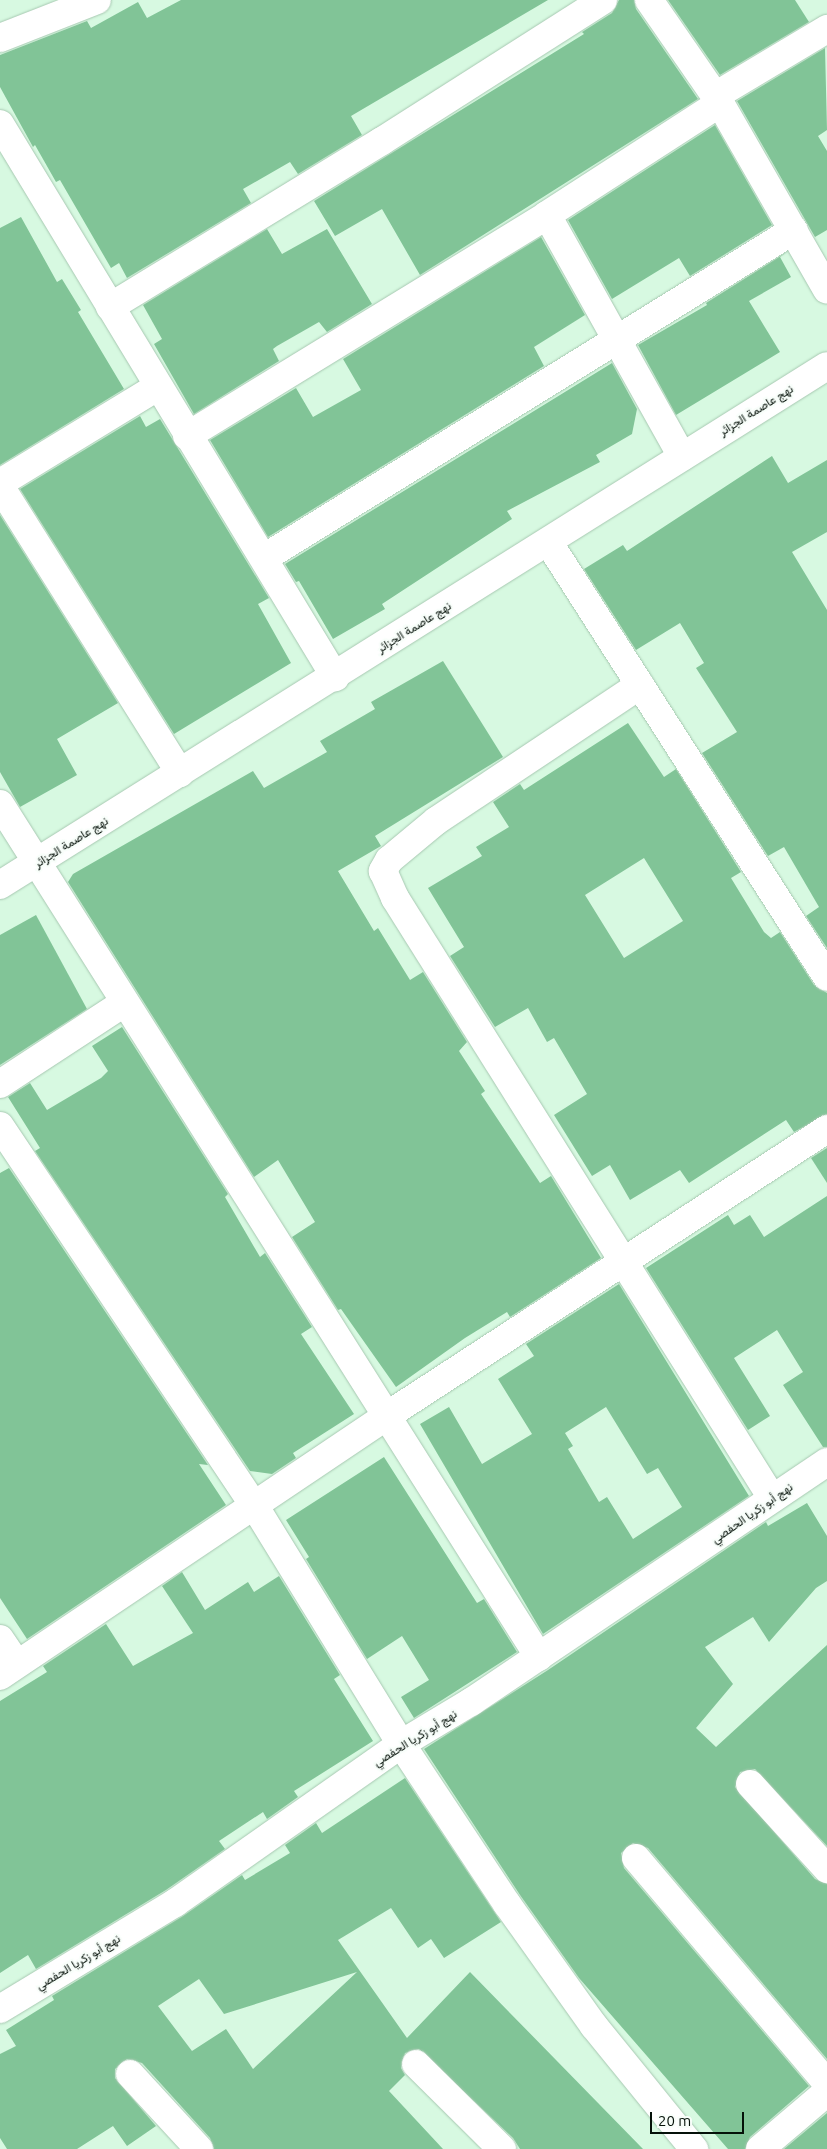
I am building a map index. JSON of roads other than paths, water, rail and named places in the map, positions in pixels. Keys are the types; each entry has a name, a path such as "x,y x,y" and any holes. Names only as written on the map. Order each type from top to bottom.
{"street":[{"path":"0,38 97,0"},
{"path":"110,307 382,141 603,0"},
{"path":"649,0 718,100 827,290"},
{"path":"187,436 547,215 827,29"},
{"path":"0,124 157,387 264,558 335,677"},
{"path":"547,215 682,457"},
{"path":"264,558 794,230"},
{"name":"نهج عاصمة الجزائر","path":"0,885 549,543 827,366"},
{"path":"157,387 0,485 180,773"},
{"path":"549,543 827,977"},
{"path":"640,685 436,821 389,860 383,871 387,885 623,1264 772,1498"},
{"path":"0,804 124,1003 388,1415 539,1658"},
{"path":"0,1084 124,1003"},
{"path":"0,1126 254,1505 401,1744 506,1904 588,2018 694,2149"},
{"path":"0,1639 9,1670 388,1415 623,1264 827,1129"},
{"name":"نهج أبو زكريا الحفصي","path":"0,2009 175,1903 401,1744 539,1658 827,1462"},
{"path":"750,1784 827,1869"},
{"path":"636,1858 827,2083"},
{"path":"416,2064 502,2149"},
{"path":"130,2074 199,2149"},
{"path":"760,2149 827,2092"}]}
